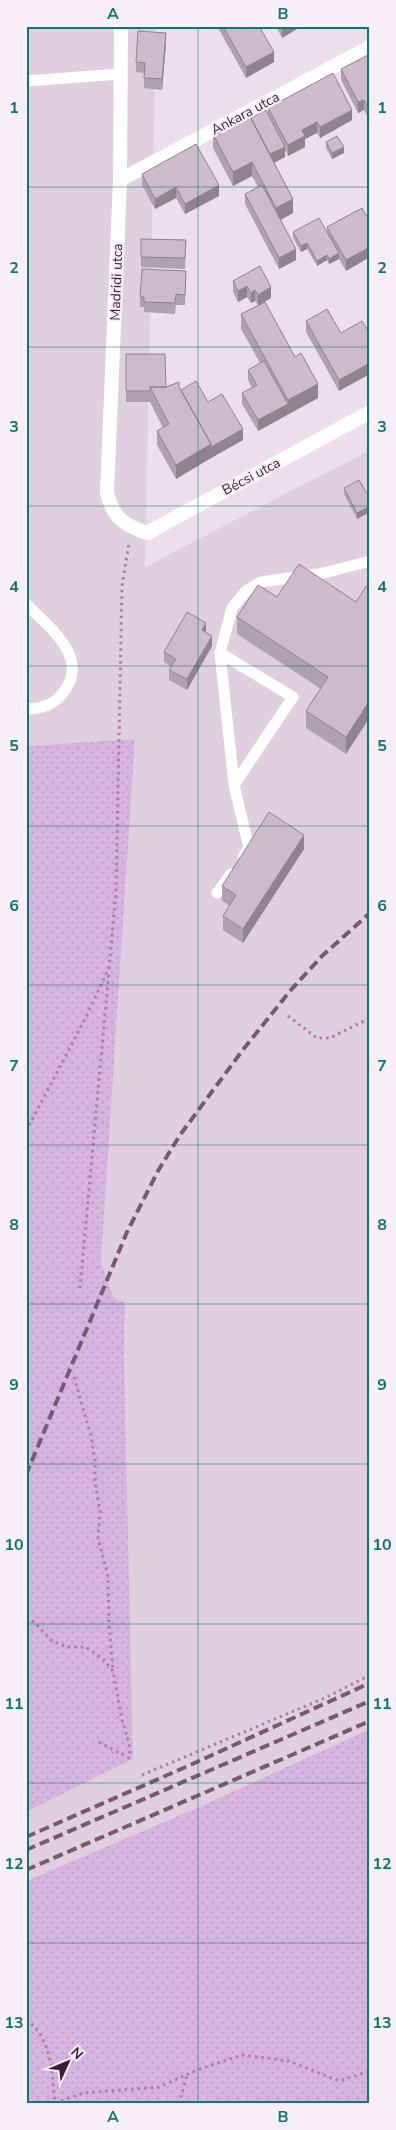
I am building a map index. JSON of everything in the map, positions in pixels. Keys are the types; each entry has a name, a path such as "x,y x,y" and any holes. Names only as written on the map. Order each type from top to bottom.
{"street":[{"name":"Madridi utca","path":"121,26 120,180 108,493 112,511 131,528"},
{"name":"Ankara utca","path":"120,180 370,47"},
{"name":"Bécsi utca","path":"131,528 146,533 370,412"}],"lane":[{"path":"26,81 120,74"},
{"path":"217,893 249,848 234,785 220,653 232,608 246,591 261,582 324,573 370,561"},
{"path":"26,604 67,647 72,663 72,673 66,689 56,700 42,708 26,709"},
{"path":"220,653 293,697 234,785"}],"path":[{"path":"80,1288 116,892 122,586 131,528"},
{"path":"26,1131 83,1023 109,968"},
{"path":"288,1016 317,1038 330,1038 370,1018"},
{"path":"74,1377 91,1436 95,1460 95,1483 100,1511 98,1538 108,1576 112,1671 122,1720 130,1747 129,1758 97,1740"},
{"path":"26,1618 34,1622 52,1641 67,1647 86,1647 104,1660 112,1671"},
{"path":"142,1775 327,1696 370,1675"},
{"path":"26,2020 34,2025 42,2036 50,2057 55,2103 83,2093 159,2087 242,2055 289,2061 339,2081 370,2071"},
{"path":"179,2104 187,2075"}],"shaded area":[{"path":"26,26 156,26 145,567 370,450 370,1729 199,1807 26,1881 26,1812 133,1758 124,1349 125,1303 113,1298 101,1262 135,740 26,746"},
{"path":"135,739 101,1262 113,1297 125,1303 124,1349 133,1759 26,1812 26,746"},
{"path":"370,1729 370,2104 26,2104 26,1881 199,1807"}],"building":[{"path":"223,26 243,26 244,29 250,26 259,26 274,52 246,67"},
{"path":"138,31 166,33 162,79 144,78 145,63 136,62"},
{"path":"370,54 369,109 364,100 358,102 341,69"},
{"path":"333,73 352,110 320,127 317,122 302,130 305,136 288,145 268,108"},
{"path":"266,110 285,147 270,154 251,118"},
{"path":"249,115 293,199 276,208 252,162 233,172 213,134"},
{"path":"337,136 344,147 332,153 326,142"},
{"path":"196,144 219,185 185,204 176,187 155,199 142,174"},
{"path":"262,185 296,249 279,258 245,194"},
{"path":"362,208 370,222 370,247 346,260 327,227"},
{"path":"319,218 339,253 329,259 327,255 317,261 307,243 301,246 293,232"},
{"path":"141,239 186,240 185,258 141,257"},
{"path":"260,266 271,287 258,295 255,290 251,293 247,286 238,291 233,281"},
{"path":"142,269 186,271 185,295 176,294 175,303 144,302 144,297 140,297"},
{"path":"265,302 295,357 301,353 318,384 288,400 241,314"},
{"path":"327,309 341,333 362,321 370,334 370,363 339,380 306,321"},
{"path":"126,354 165,354 166,387 150,387 150,391 126,391"},
{"path":"264,361 288,404 258,420 242,393 257,385 248,370"},
{"path":"196,381 208,402 222,394 243,429 211,447 181,390"},
{"path":"179,382 179,387 211,444 176,465 157,431 169,424 150,387 166,387"},
{"path":"359,480 370,499 370,506 357,513 344,488"},
{"path":"299,564 356,602 367,585 370,587 370,700 346,737 306,711 328,677 237,617 258,585 277,597"},
{"path":"187,612 206,623 202,630 212,636 187,679 169,670 176,659 164,652"},
{"path":"269,812 304,835 243,929 223,916 236,895 222,886"}],"railway":[{"path":"26,1475 127,1232 158,1171 180,1135 242,1051 290,991 322,956 370,913"},
{"path":"26,1837 370,1683"},
{"path":"26,1850 370,1701"},
{"path":"26,1870 370,1721"}]}
